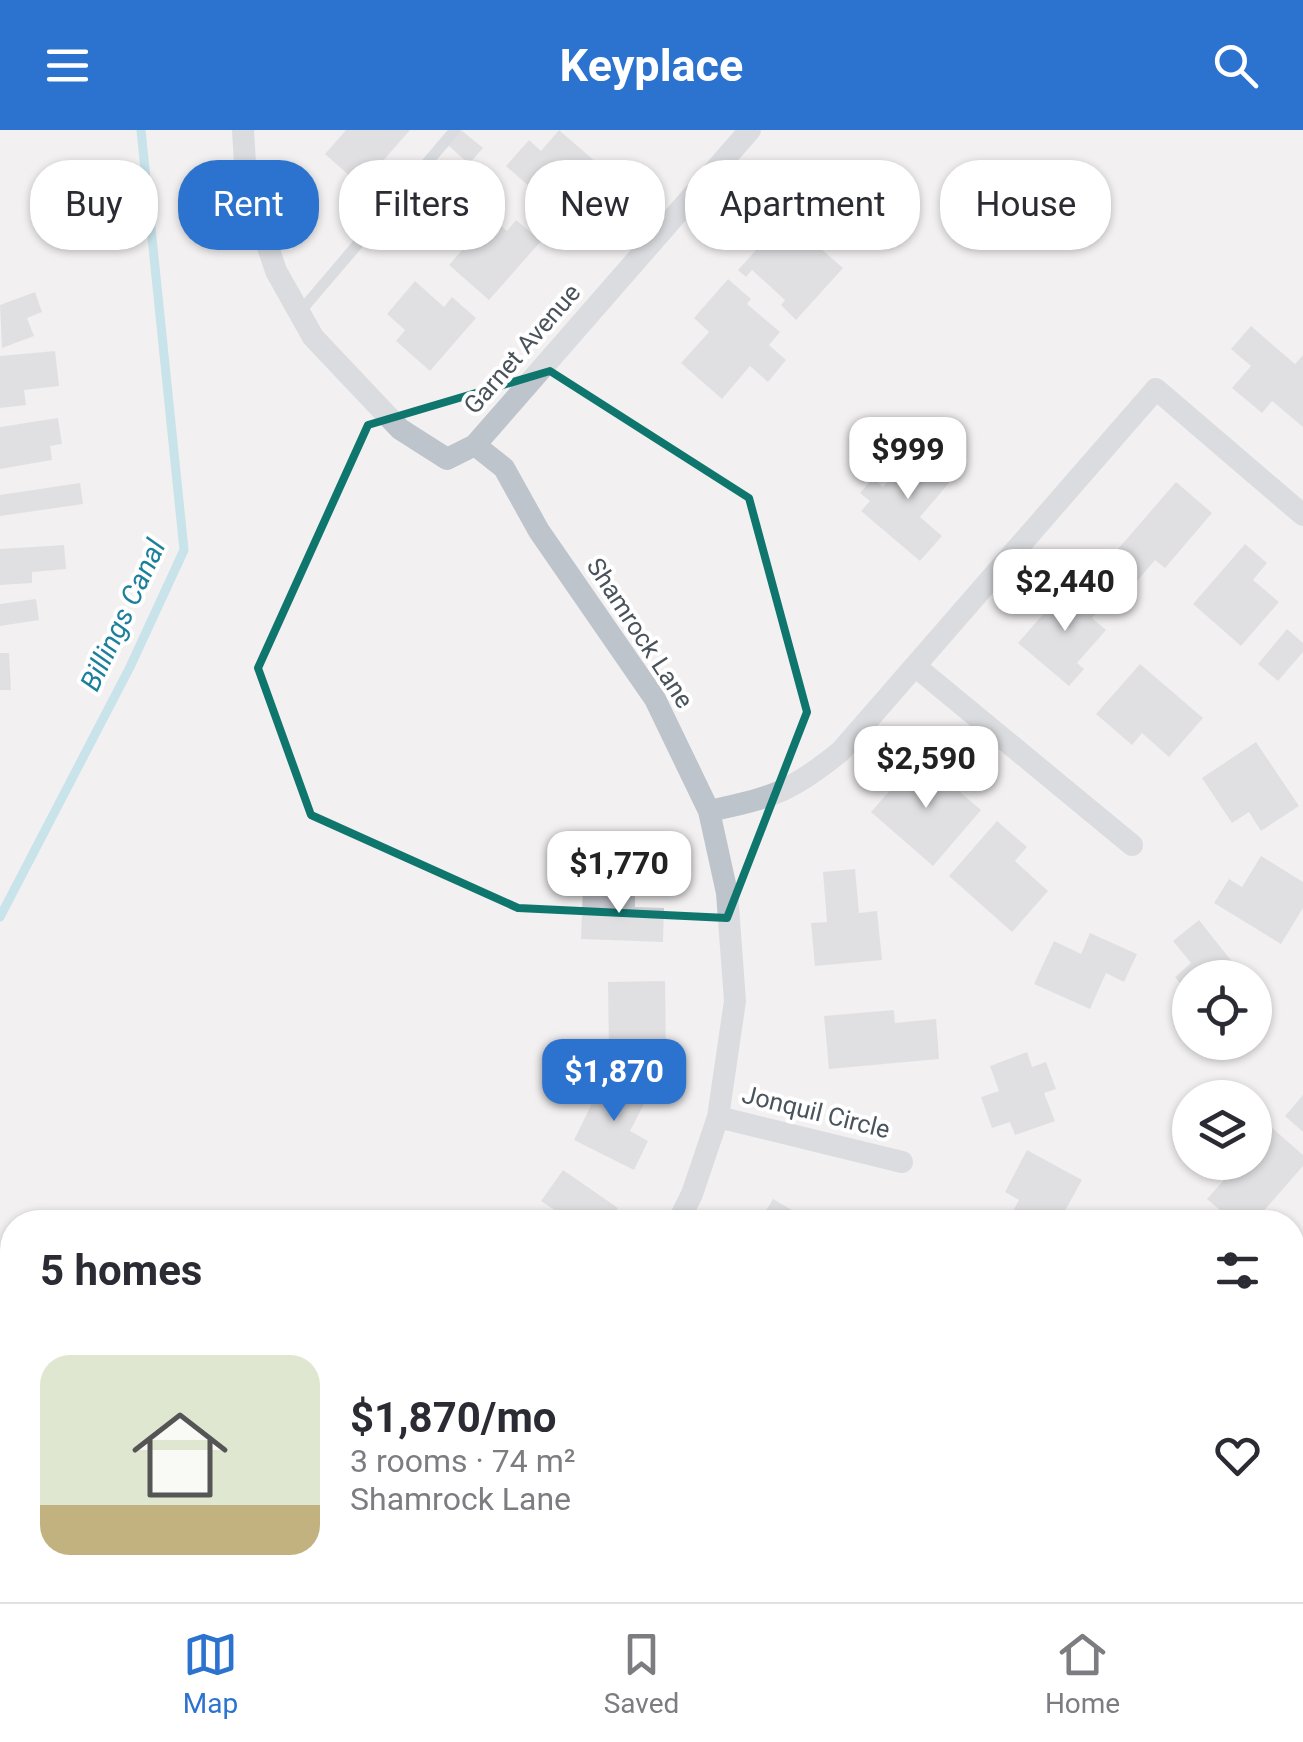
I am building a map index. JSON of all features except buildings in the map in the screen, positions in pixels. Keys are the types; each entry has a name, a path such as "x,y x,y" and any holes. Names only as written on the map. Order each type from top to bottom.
{"street":[{"path":"243,130 246,181 276,271 299,312"},
{"name":"Garnet Avenue","path":"299,312 313,337 400,429 447,459 475,445 750,130"},
{"path":"709,811 769,798 808,777 841,751 1156,389 1303,515"},
{"name":"Shamrock Lane","path":"475,445 504,468 539,531 656,699 709,811 728,893 735,1001 718,1117 684,1210"},
{"path":"915,666 1132,845"},
{"name":"Jonquil Circle","path":"718,1117 902,1162"}],"lane":[{"path":"299,312 455,130"}],"highlighted area":[{"path":"550,371 749,498 807,712 727,918 518,908 311,815 258,668 368,425"}],"waterway":[{"name":"Billings Canal","path":"0,917 130,667 184,550 141,130"}]}
